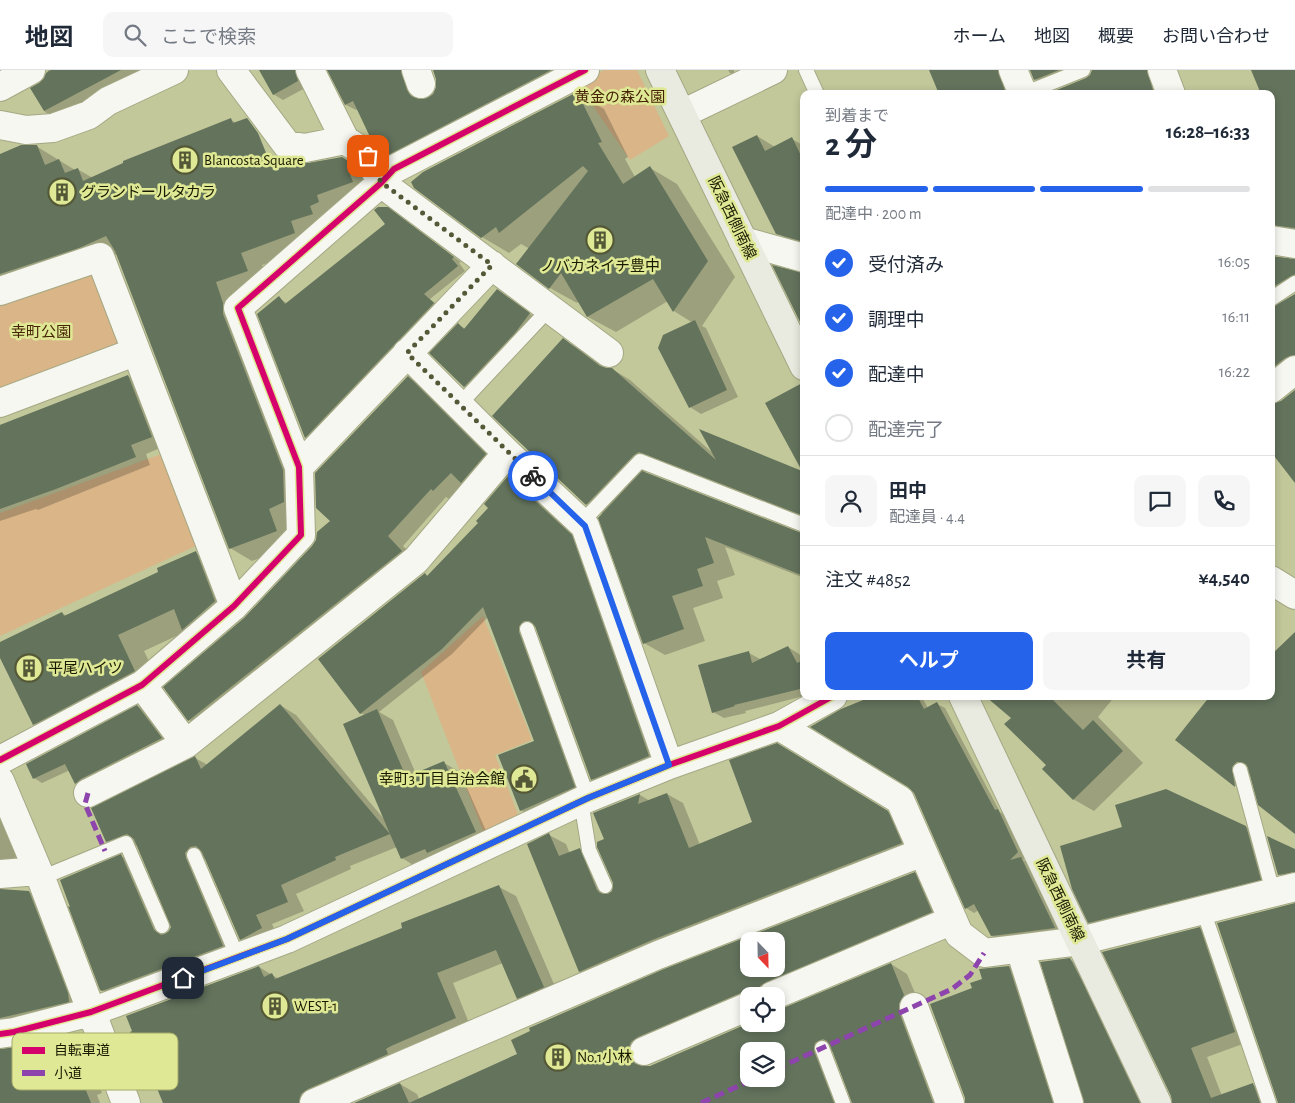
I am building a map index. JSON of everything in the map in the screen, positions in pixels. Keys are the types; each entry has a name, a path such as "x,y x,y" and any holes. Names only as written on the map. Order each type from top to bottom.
{"street":[{"path":"0,87 31,70"},
{"path":"0,125 26,130 53,128 88,115 108,101 174,70"},
{"path":"231,70 287,145 305,148 345,140"},
{"path":"310,70 345,140 368,156 381,182 609,353"},
{"path":"0,760 142,685 234,606 301,535 299,467 238,308 394,169 585,70"},
{"name":"阪急西側南線","path":"660,70 800,358"},
{"path":"682,114 773,70"},
{"path":"1013,70 1021,90"},
{"path":"1162,70 1170,90"},
{"path":"743,241 800,257"},
{"path":"1275,241 1295,244"},
{"path":"0,291 100,257 234,606"},
{"path":"299,467 492,265"},
{"path":"0,403 136,352"},
{"path":"407,353 585,526 669,765"},
{"path":"1275,386 1295,370"},
{"path":"88,793 186,744 416,560 507,452"},
{"path":"1275,582 1295,595"},
{"path":"142,685 186,744"},
{"path":"0,1034 91,1012 287,939 584,799 669,765 779,726 825,700"},
{"name":"阪急西側南線","path":"965,700 1158,1103"},
{"path":"779,726 900,800 959,934 984,953 1080,941 1284,890"},
{"path":"0,781 40,874 99,1033"},
{"path":"314,1103 658,955 923,852"},
{"path":"0,874 40,874"},
{"path":"785,991 953,920"},
{"path":"1020,949 1069,1103"},
{"path":"914,1008 950,1103"},
{"path":"644,1051 740,1010"},
{"path":"121,1090 126,1103"}],"lane":[{"path":"806,70 814,90"},
{"path":"1033,90 1083,70"},
{"path":"1275,296 1295,282"},
{"path":"459,405 550,308"},
{"path":"581,522 640,461 800,523"},
{"path":"527,629 584,799 589,850 605,886"},
{"path":"1240,770 1284,890"},
{"path":"40,874 126,843 162,926"},
{"path":"194,855 238,958"},
{"path":"1203,910 1269,1103"},
{"path":"822,1048 843,1103"}],"green space":[{"name":"黄金の森公園","path":"604,70 637,70 669,136 630,160 578,84"},
{"name":"幸町公園","path":"95,273 122,342 0,389 0,306"},
{"path":"164,453 198,545 0,636 0,513"},
{"path":"483,616 532,740 495,755 521,822 485,836 421,672"}],"building":[{"path":"51,70 121,70 44,111 30,88 39,83 46,73"},
{"path":"259,70 295,70 298,81 273,95"},
{"path":"327,70 401,70 407,90 411,96 419,99 427,98 433,94 436,87 436,79 433,70 551,70 386,156 382,148 371,139 353,101 345,105"},
{"path":"929,70 998,70 1005,90 937,90"},
{"path":"1030,70 1059,70 1034,80"},
{"path":"1092,70 1147,70 1153,90 1057,90 1090,75"},
{"path":"1251,70 1295,70 1295,228 1275,226 1275,90 1259,90"},
{"path":"577,92 602,142 598,143 623,184 650,166 708,261 673,312 653,279 587,317 561,273 549,289 516,264 588,171 583,166 499,233 496,227 481,238 414,188 411,182 423,172"},
{"path":"231,118 233,123 247,118 258,133 273,170 296,162 308,163 342,157 356,166 358,170 350,174 353,182 317,195 319,202 310,206 313,214 291,221 295,233 241,253 248,271 216,282 223,303 223,314 283,470 284,502 269,509 277,531 229,549 115,251 106,236 79,248 0,274 0,154 21,145 37,145 45,165 59,159 65,173 78,168 83,181 123,163 123,161"},
{"path":"757,135 765,151 792,137 800,154 800,241 776,234 732,147"},
{"path":"378,207 388,207 454,257 452,259 458,266 424,294 434,303 305,438 257,314 279,296 285,304 385,224 374,210"},
{"path":"1275,256 1295,259 1295,274 1275,286"},
{"path":"772,265 800,272 800,322"},
{"path":"497,289 530,313 515,333 464,387 429,353 458,323 464,329"},
{"path":"1295,294 1295,355 1285,358 1275,366 1275,306"},
{"path":"695,320 727,390 689,408 658,348 663,335"},
{"path":"563,338 600,366 612,368 716,460 699,429 800,470 800,514 639,452 586,505 492,416"},
{"path":"128,375 152,437 131,445 136,457 0,509 0,425"},
{"path":"408,376 486,454 461,483 451,473 433,491 431,489 388,536 402,551 188,721 163,687 244,618 312,546 316,540 317,532 330,521 316,508 315,473"},
{"path":"800,384 800,467 765,403"},
{"path":"1295,390 1295,483 1275,457 1275,403 1281,401"},
{"path":"642,471 800,532 800,574 705,537 714,563 697,569 703,586 672,596 684,629 643,644 598,518"},
{"path":"508,476 572,535 649,756 591,780 535,626 529,621 524,621 519,627 519,632 575,787 520,811 498,755 534,741 483,607 442,649 360,714 318,659 425,573 427,576 478,523 476,521 488,508 484,504"},
{"path":"196,551 215,601 182,630 174,609 118,635 135,671 33,725 0,658 0,642 62,612 64,616 158,572 157,568"},
{"path":"1295,632 1295,834 1258,805 1246,764 1237,762 1232,767 1235,787 1175,740 1207,700 1275,700 1275,651"},
{"path":"788,646 797,663 800,662 800,689 734,705 712,713 698,665 749,651 752,663"},
{"path":"863,700 919,700 924,709 937,702 995,810 998,809 1018,852 1010,860 1021,857 1055,928 991,936 974,904 965,909 914,793 908,787 810,727 841,709"},
{"path":"990,700 1053,700 1083,730 1093,720 1123,751 1073,800 1042,769 1046,765 1004,724 1011,718"},
{"path":"280,704 390,834 335,857 336,860 281,885 288,902 256,915 262,928 240,940 202,852 196,846 190,847 185,853 186,858 223,946 102,991 100,990 60,880 121,854 154,930 161,935 169,931 171,927 134,839 127,834 106,842 91,808 195,756 201,769"},
{"path":"137,705 162,738 81,779 75,784 65,764 33,779 26,764"},
{"path":"377,709 406,777 444,761 476,832 427,853 425,849 401,859 343,724"},
{"path":"777,743 888,811 902,843 652,940 579,972 527,844 549,833 559,856 580,848 597,890 600,893 608,894 612,891 613,883 597,847 597,842 604,839 593,813 640,794 638,804 667,793 689,848 752,822 729,760"},
{"path":"1166,789 1246,826 1261,880 1088,923 1072,889 1060,846 1122,827 1115,805"},
{"path":"1267,836 1295,849 1295,872 1278,875"},
{"path":"915,872 932,912 785,974 785,932 760,932"},
{"path":"499,885 544,987 568,977 517,999 496,950 437,973 456,1018 391,1046 386,1049 388,1054 308,1089 301,1094 299,1103 163,1103 158,1090 178,1090 178,1033 130,1033 132,1031 126,1016 259,966 264,977 272,973 275,979 402,928 401,923"},
{"path":"0,889 29,891 68,993 69,1002 0,1018"},
{"path":"1295,903 1295,1103 1278,1103 1217,923"},
{"path":"1200,927 1235,1032 1191,1048 1211,1098 1253,1083 1260,1103 1172,1103 1171,1096 1102,952"},
{"path":"740,940 740,978 775,978 760,987 740,987 740,993 638,1037 631,1042 628,1050 634,1063 650,1066 740,1027 740,1032 785,1032 785,1007 891,963 904,995 899,1004 899,1012 933,1103 852,1103 830,1045 823,1039 815,1043 814,1051 834,1103 409,1103 517,1054 511,1040 530,1031 529,1028 664,969"},
{"path":"1070,958 1140,1103 1084,1103 1040,962"},
{"path":"1009,966 1053,1103 965,1103 965,1098 930,1004 972,988 970,983 982,979 979,969"},
{"path":"12,1048 12,1090 86,1090 91,1103 0,1103 0,1049"},
{"path":"400,1083 409,1103 354,1103"}],"marked path":[{"path":"88,793 85,804 105,851"},
{"path":"785,1065 952,989 970,975 984,953"},
{"path":"701,1103 740,1085"}],"cycle path":[{"path":"0,760 142,685 234,606 301,535 299,467 238,308 381,183 394,169 585,70"},
{"path":"0,1034 91,1012 287,939 588,798 669,765 779,726 826,700"}],"way so far":[{"path":"368,156 381,182 492,265 407,353 533,476"}],"place":[{"name":"Blancosta Square","path":"185,160"},
{"name":"グランドールタカラ","path":"62,192"},
{"name":"ノバカネイチ豊中","path":"600,240"},
{"name":"平尾ハイツ","path":"29,668"},
{"name":"幸町3丁目自治会館","path":"524,779"},
{"name":"WEST-1","path":"275,1006"},
{"name":"No.1小林","path":"558,1057"}],"route":[{"path":"183,978 287,939 588,798 669,765 585,526 533,476"}]}
